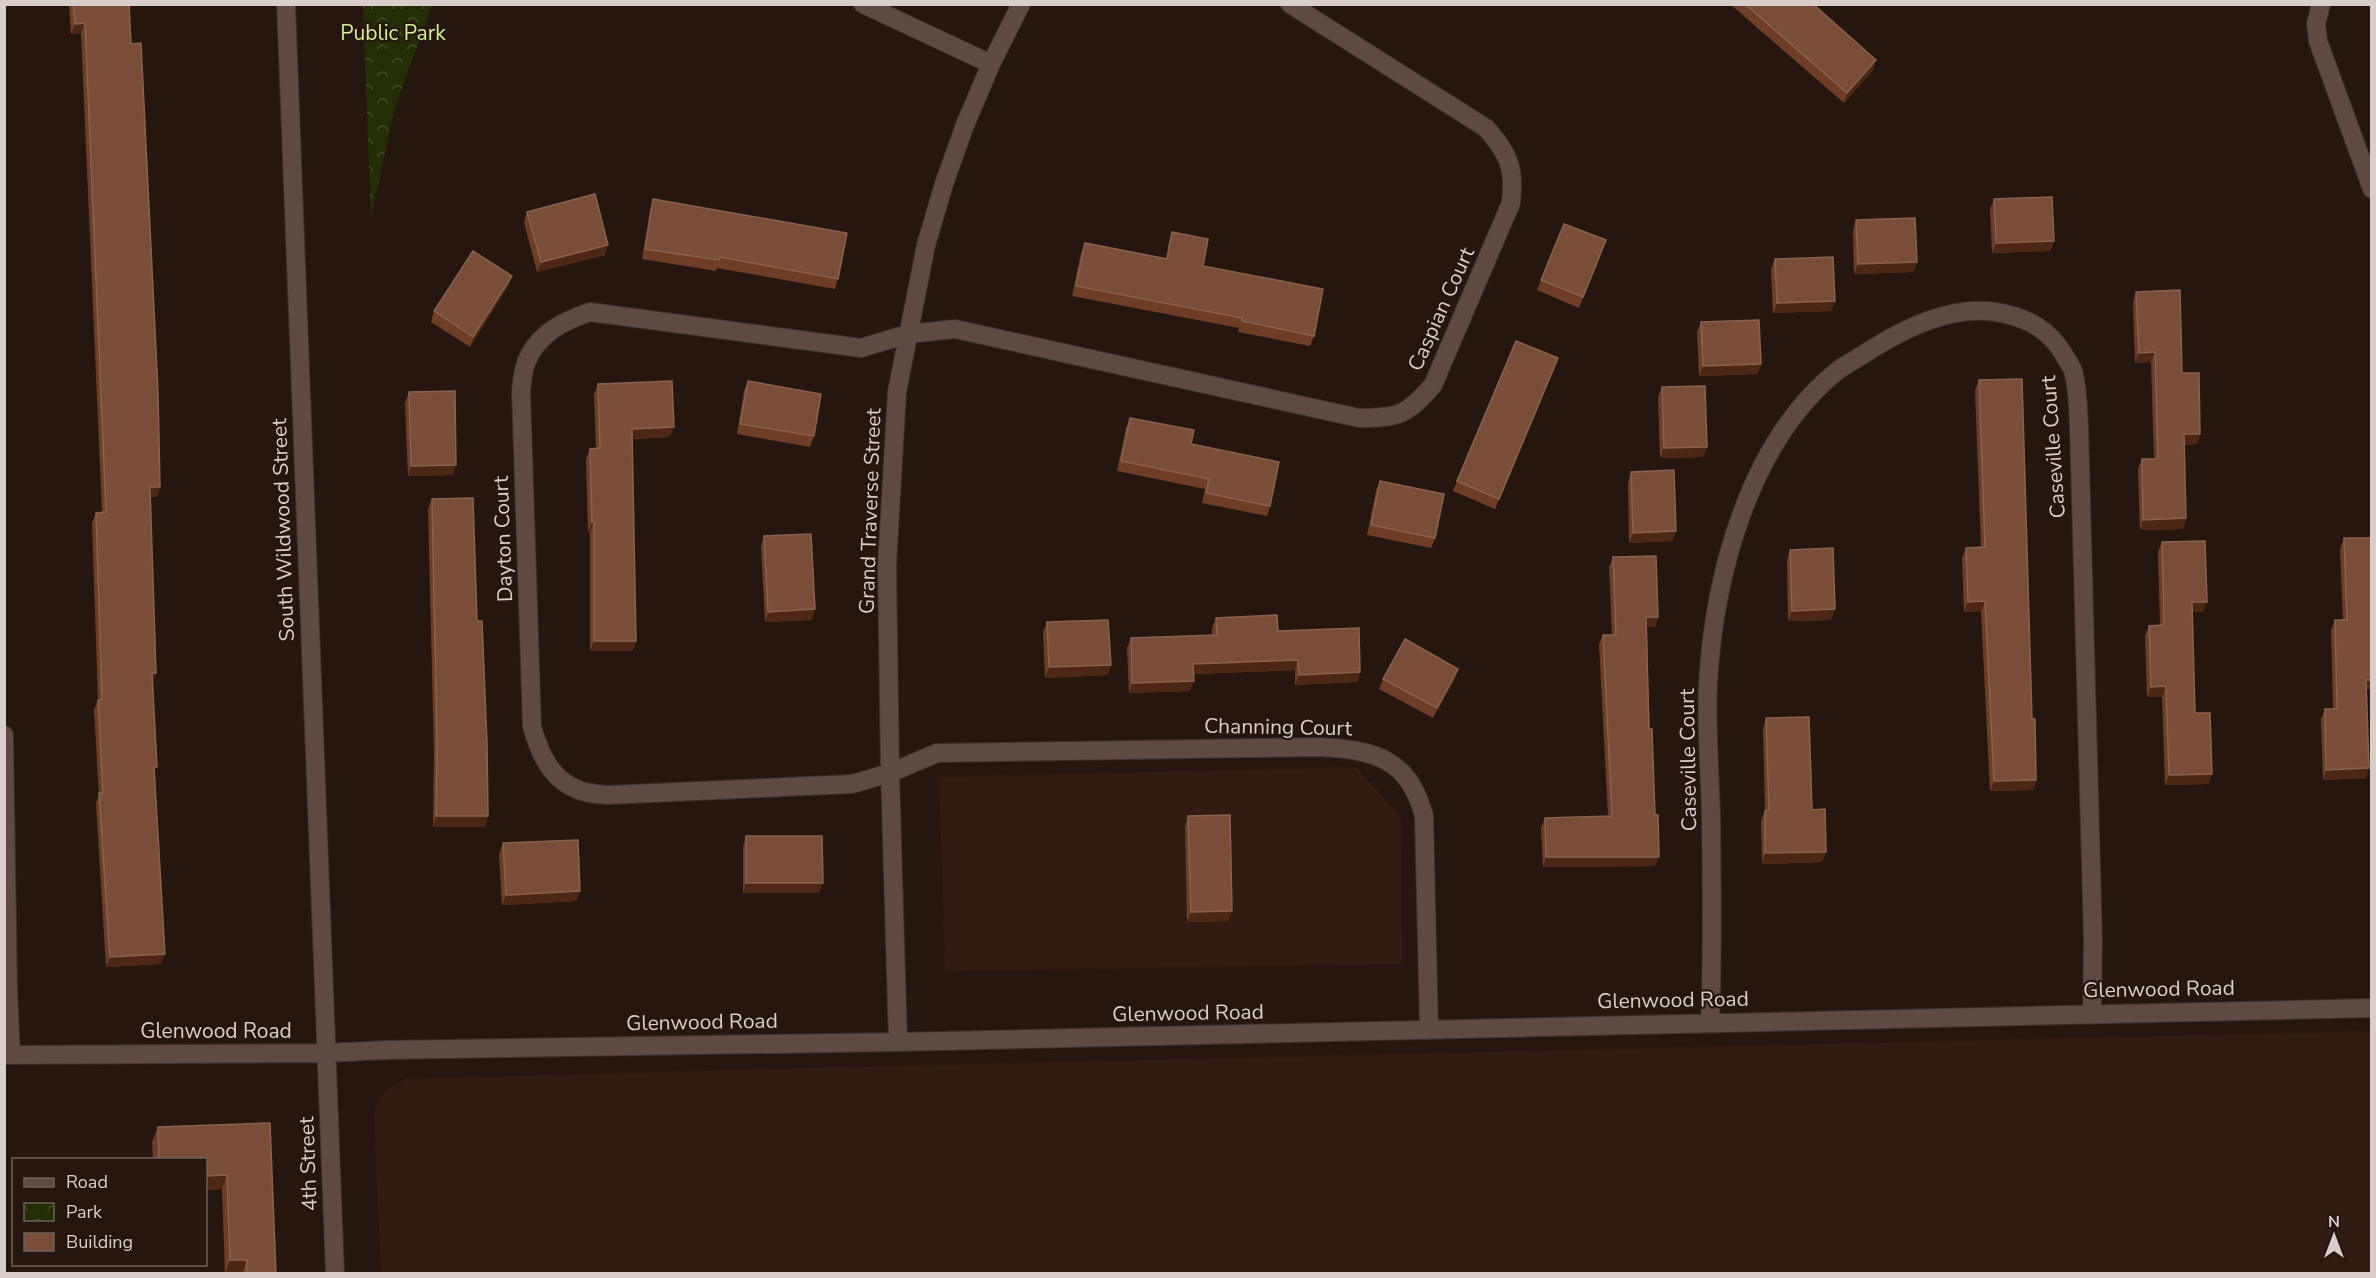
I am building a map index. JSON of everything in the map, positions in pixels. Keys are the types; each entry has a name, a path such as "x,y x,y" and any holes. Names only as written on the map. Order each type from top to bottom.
{"street":[{"name":"South Wildwood Street","path":"286,4 326,1053"},
{"path":"863,4 991,64"},
{"name":"Grand Traverse Street","path":"898,1042 887,565 897,392 926,245 944,184 965,124 991,64 1021,4"},
{"name":"Caspian Court","path":"908,334 955,329 1359,418 1388,418 1414,406 1433,385 1511,202 1514,183 1510,164 1503,147 1486,128 1290,4"},
{"path":"2321,4 2316,24 2318,41 2372,189"},
{"name":"Dayton Court","path":"890,773 852,784 608,795 579,790 554,773 539,753 532,727 521,391 526,363 541,339 565,320 590,312 861,348 908,334"},
{"name":"Caseville Court","path":"1710,1022 1713,949 1708,686 1713,627 1726,568 1753,483 1780,435 1800,408 1837,371 1900,331 1942,316 1966,312 1998,312 2019,317 2040,327 2054,339 2073,369 2079,450 2093,940 2092,1013"},
{"path":"4,735 8,1055"},
{"name":"Channing Court","path":"890,773 937,753 1320,747 1356,749 1381,757 1398,768 1411,783 1424,816 1429,1029"},
{"name":"Glenwood Road","path":"8,1055 326,1053 898,1042 2372,1008"},
{"name":"4th Street","path":"326,1053 335,1274"}],"shaded area":[{"path":"1356,767 1401,817 1402,964 945,971 939,777"},
{"path":"2371,1031 2371,1273 381,1273 374,1116 377,1102 383,1092 406,1079"}],"green space":[{"name":"Public Park","path":"363,5 432,5 394,110 371,218"}],"building":[{"path":"73,4 129,4 131,44 141,43 158,392 160,487 150,487 156,673 152,673 157,767 154,767 165,954 110,957 99,793 103,793 98,700 102,700 96,513 106,512 85,23 75,24"},
{"path":"1745,4 1813,4 1876,60 1847,93"},
{"path":"595,194 608,245 541,262 527,212"},
{"path":"2052,197 2054,241 1996,243 1994,199"},
{"path":"653,199 847,233 838,279 720,257 719,260 645,249"},
{"path":"1915,218 1917,262 1858,264 1856,220"},
{"path":"1564,224 1606,240 1583,297 1541,280"},
{"path":"1172,232 1208,239 1203,266 1323,289 1314,336 1242,321 1242,318 1076,286 1085,243 1167,259"},
{"path":"473,251 512,276 473,337 434,311"},
{"path":"1833,257 1835,301 1777,303 1775,259"},
{"path":"2180,290 2182,373 2199,373 2200,434 2184,434 2186,518 2143,520 2142,459 2158,459 2155,352 2139,353 2136,292"},
{"path":"1759,320 1761,364 1703,366 1701,322"},
{"path":"1516,341 1558,358 1499,499 1457,481"},
{"path":"2022,379 2032,719 2035,719 2036,780 1994,781 1985,601 1968,602 1966,548 1985,547 1979,380"},
{"path":"672,381 674,427 632,429 636,641 594,641 594,522 592,522 590,449 600,448 598,384"},
{"path":"748,381 821,394 814,436 740,424"},
{"path":"1705,386 1707,447 1664,448 1662,387"},
{"path":"455,391 456,465 411,466 409,392"},
{"path":"1130,418 1194,430 1191,444 1279,462 1270,506 1206,493 1209,479 1121,461"},
{"path":"1674,470 1676,531 1633,533 1631,472"},
{"path":"1380,481 1444,494 1435,538 1371,525"},
{"path":"473,498 477,621 482,621 488,816 436,816 437,743 432,499"},
{"path":"811,534 815,609 768,612 764,536"},
{"path":"2344,538 2372,538 2372,680 2366,680 2369,768 2326,770 2325,709 2337,709 2335,620 2347,620"},
{"path":"2205,541 2207,602 2192,602 2195,713 2210,713 2212,774 2169,775 2166,686 2151,687 2149,626 2164,625 2162,542"},
{"path":"1833,548 1835,609 1792,611 1790,550"},
{"path":"1656,556 1658,617 1646,617 1649,729 1652,729 1659,857 1546,857 1545,818 1612,816 1603,635 1616,635 1613,557"},
{"path":"1277,615 1278,631 1359,628 1360,672 1299,675 1298,660 1193,664 1194,681 1132,683 1131,638 1217,635 1216,618"},
{"path":"1108,620 1111,665 1049,667 1047,622"},
{"path":"1405,639 1458,669 1437,708 1383,679"},
{"path":"1809,717 1812,810 1825,809 1826,852 1765,853 1765,811 1769,810 1766,718"},
{"path":"1230,815 1232,911 1191,912 1188,816"},
{"path":"746,836 822,836 823,883 746,883"},
{"path":"578,840 580,891 506,895 503,843"},
{"path":"270,1123 276,1274 246,1274 247,1260 230,1260 227,1175 207,1176 207,1158 159,1158 158,1127"}]}
